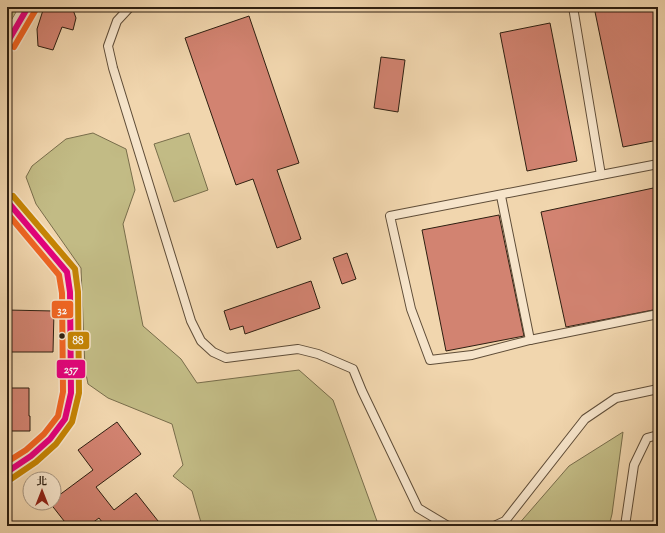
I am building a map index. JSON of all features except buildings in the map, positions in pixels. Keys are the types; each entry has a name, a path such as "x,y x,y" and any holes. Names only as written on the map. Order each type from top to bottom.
{"street":[{"path":"7,43 28,7"},
{"path":"7,201 67,272 70,292 71,394 65,419 50,439 31,456 7,472"}],"lane":[{"path":"130,7 118,21 108,46 115,76 191,321 201,342 214,352 226,358 298,349 318,354 353,369 418,508 448,526"},
{"path":"573,7 601,175"},
{"path":"658,164 501,196 390,216 411,309 430,360 472,355 530,340 658,314"},
{"path":"501,196 530,340"},
{"path":"494,526 505,521 585,419 616,398 658,390"},
{"path":"625,526 634,465 647,438 658,435"}],"shaded area":[{"path":"7,7 22,7 7,33"},
{"path":"93,133 126,149 135,190 123,224 143,326 181,359 197,383 299,370 333,400 378,524 386,526 202,526 192,491 173,476 183,465 172,424 108,398 88,384 85,369 81,268 36,204 26,177 32,166 66,139"},
{"path":"189,133 208,190 174,202 154,144"},
{"path":"623,432 609,526 517,526 569,466"}],"transit line":[{"name":"257","path":"7,43 28,7"},
{"name":"32","path":"14,47 35,11"},
{"name":"88","path":"11,479 36,462 56,444 72,422 79,393 78,292 75,269 13,196"},
{"name":"257","path":"7,201 67,272 70,292 71,393 65,419 50,439 31,456 7,472"},
{"name":"32","path":"7,213 59,275 62,293 63,392 58,416 44,434 26,450 7,462"}]}
